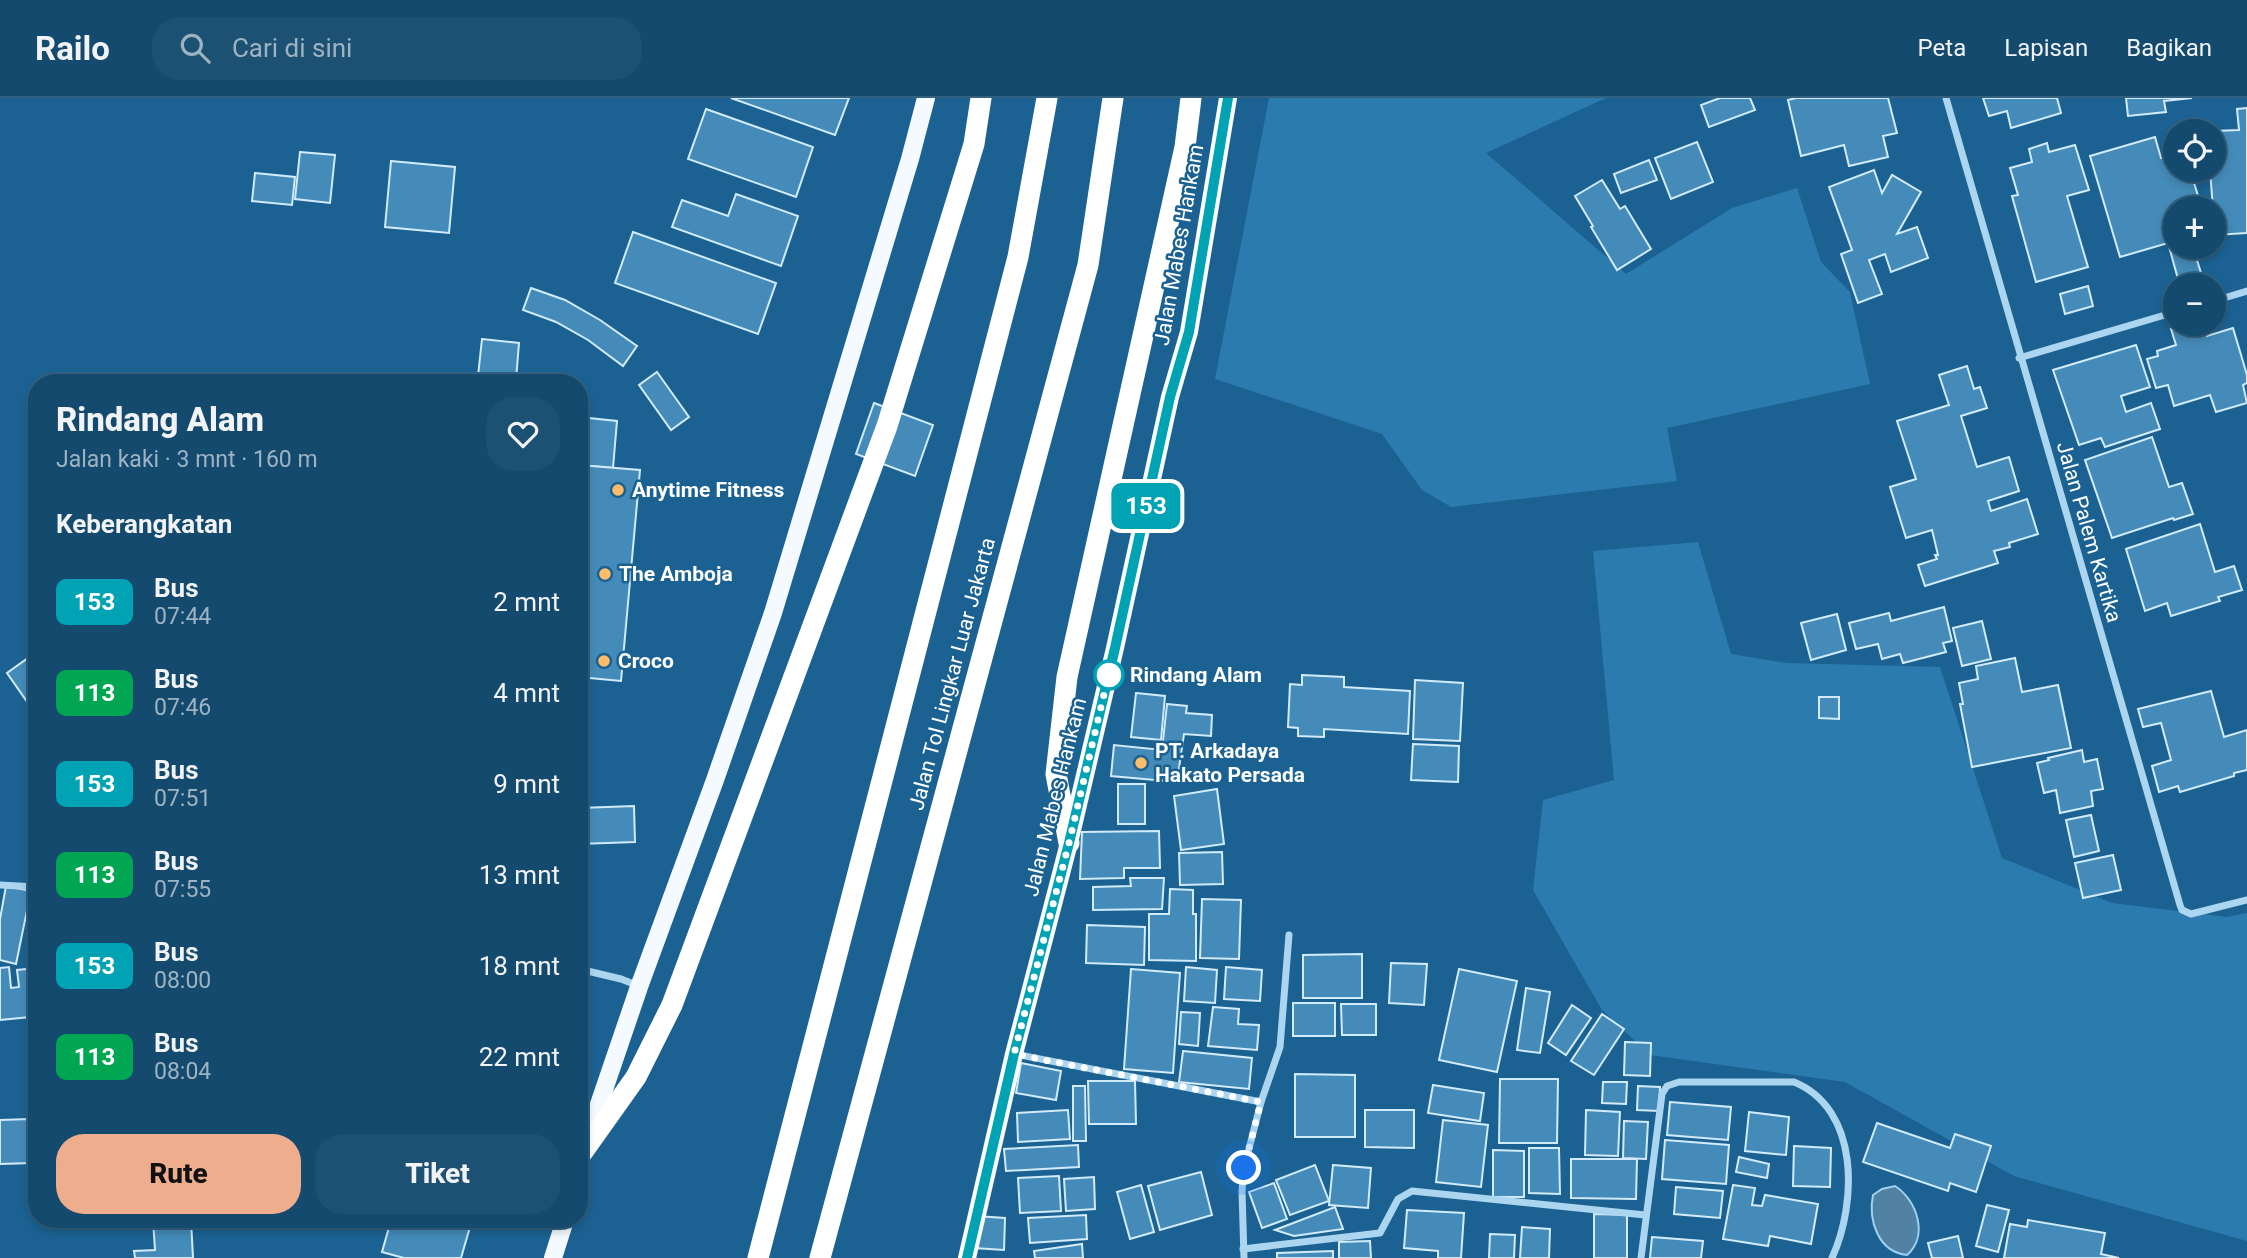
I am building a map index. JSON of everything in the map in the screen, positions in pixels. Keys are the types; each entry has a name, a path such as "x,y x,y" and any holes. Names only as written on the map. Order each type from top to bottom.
{"highway":[{"path":"588,1146 636,1077 672,1005 887,426 974,144 981,98"},
{"name":"Jalan Tol Lingkar Luar Jakarta","path":"758,1258 1018,257 1047,98"},
{"name":"Jalan Tol Lingkar Luar Jakarta","path":"820,1258 1088,265 1113,98"},
{"path":"1069,843 1056,774 1067,677 1185,148 1191,98"}],"main road":[{"path":"588,1135 773,612 926,98"},
{"name":"Jalan Mabes Hankam","path":"967,1258 1014,1054 1069,843 1115,648 1170,397 1189,332 1228,98"},
{"path":"553,1258 562,1228"}],"street":[{"name":"Jalan Palem Kartika","path":"1946,98 2180,905 2182,910 2191,914 2247,900"},
{"path":"2226,297 2247,291"},
{"path":"2020,358 2163,316"},
{"path":"0,885 28,887"},
{"path":"1244,1258 1244,1168 1261,1102 1280,1047 1289,935"},
{"path":"588,971 621,979 639,987"},
{"path":"1014,1054 1261,1102"},
{"path":"1641,1258 1662,1094 1667,1086 1679,1082 1794,1082 1810,1089 1825,1101 1835,1118 1844,1147 1847,1189 1838,1245 1832,1258"},
{"path":"1243,1249 1380,1233 1398,1199 1412,1191 1645,1215"}],"shaded area":[{"path":"1269,98 1606,98 1486,153 1626,274 1732,208 1797,188 1821,262 1850,292 1870,384 1667,428 1677,481 1451,507 1422,490 1382,434 1215,379"},
{"path":"1698,542 1731,654 1787,663 1940,667 2002,858 2112,903 2227,917 2247,913 2247,1241 2014,1176 1845,1082 1650,1055 1602,1010 1533,890 1543,800 1614,780 1593,551"},
{"path":"1895,1186 1909,1200 1918,1219 1918,1238 1907,1255 1897,1253 1882,1241 1872,1214 1873,1195 1882,1189"}],"building":[{"path":"731,98 849,98 835,135"},
{"path":"1720,98 1750,98 1755,110 1709,127 1701,105"},
{"path":"1888,98 1897,133 1883,136 1888,157 1849,166 1844,145 1801,156 1788,100"},
{"path":"1983,98 2057,98 2061,113 2011,128 2007,111 1989,116"},
{"path":"2126,98 2192,98 2164,101 2166,112 2128,116"},
{"path":"2247,108 2247,233 2226,234 2226,196 2212,196 2211,182 2226,182 2226,131 2239,130 2237,109"},
{"path":"706,109 813,147 796,197 688,159"},
{"path":"2155,137 2161,158 2163,157 2163,182 2194,182 2198,196 2163,196 2163,244 2120,257 2090,156"},
{"path":"1697,142 1713,182 1671,199 1655,158"},
{"path":"2047,143 2049,152 2075,145 2089,190 2067,196 2088,267 2036,282 2012,196 2018,195 2010,168 2032,162 2029,149"},
{"path":"300,152 335,155 330,203 295,199"},
{"path":"1649,160 1657,180 1621,193 1614,174"},
{"path":"391,161 455,167 449,233 385,227"},
{"path":"1874,170 1882,193 1892,175 1921,192 1897,234 1917,227 1928,258 1891,272 1885,254 1869,260 1882,294 1858,303 1841,254 1852,250 1829,187"},
{"path":"255,173 295,177 292,205 252,201"},
{"path":"1602,180 1620,209 1625,206 1651,249 1617,270 1575,196"},
{"path":"736,194 798,216 781,266 672,227 682,200 728,216"},
{"path":"633,232 776,283 758,334 615,283"},
{"path":"2172,259 2197,259 2201,273 2176,273"},
{"path":"2088,286 2093,306 2065,314 2060,294"},
{"path":"531,288 565,300 637,346 623,366 588,340 556,322 523,310"},
{"path":"2233,328 2247,375 2247,383 2243,385 2247,403 2216,412 2210,395 2174,406 2168,385 2156,388 2147,359 2158,356 2157,351 2176,345 2173,336 2226,336 2226,330"},
{"path":"482,339 519,343 516,374 478,374"},
{"path":"2136,345 2150,387 2121,396 2126,412 2151,403 2160,429 2105,447 2101,438 2079,445 2053,370"},
{"path":"1967,366 1974,389 1980,387 1987,408 1961,416 1977,467 2009,457 2019,491 1988,501 1991,511 2027,499 2038,534 1994,551 1998,563 1925,586 1918,565 1937,559 1935,555 1938,555 1932,530 1906,538 1890,487 1916,479 1897,421 1949,405 1939,375"},
{"path":"657,372 689,417 671,430 639,385"},
{"path":"874,403 933,425 915,476 856,454"},
{"path":"588,418 617,421 613,468 588,466"},
{"path":"2152,437 2169,487 2182,483 2193,514 2112,538 2085,460"},
{"name":"The Amboja","path":"588,466 640,470 621,681 588,678"},
{"path":"2200,524 2215,572 2234,566 2242,590 2218,597 2220,601 2171,616 2167,603 2145,611 2126,549"},
{"path":"1944,607 1952,641 1943,643 1946,652 1903,663 1900,654 1882,659 1878,644 1856,649 1849,623 1889,613 1891,621"},
{"path":"1837,614 1846,650 1811,660 1801,623"},
{"path":"1982,621 1991,659 1962,666 1953,628"},
{"path":"28,658 28,703 7,673"},
{"path":"2015,658 2022,692 2058,685 2071,748 1972,767 1960,704 1963,704 1959,683 1978,679 1976,666"},
{"name":"Rindang Alam","path":"1302,675 1344,677 1344,687 1410,691 1408,734 1324,729 1324,737 1298,736 1298,728 1288,727 1290,684 1302,685"},
{"path":"1415,680 1463,683 1460,741 1413,739"},
{"path":"2211,691 2224,737 2247,730 2247,770 2180,792 2178,786 2159,792 2152,766 2171,760 2161,723 2143,727 2138,709"},
{"path":"1136,693 1165,696 1161,740 1131,737"},
{"path":"1819,697 1839,697 1839,719 1819,718"},
{"path":"1167,704 1187,706 1186,713 1212,715 1211,736 1184,734 1177,782 1111,776 1114,745 1162,750"},
{"path":"1413,744 1459,746 1458,782 1411,780"},
{"path":"2082,750 2084,762 2097,759 2103,789 2091,791 2093,806 2060,813 2056,790 2044,793 2037,763"},
{"path":"1118,784 1145,784 1145,824 1118,824"},
{"path":"1217,789 1224,844 1181,850 1174,796"},
{"path":"634,806 635,842 588,844 588,808"},
{"path":"2091,815 2099,851 2074,857 2066,820"},
{"path":"1159,831 1160,868 1124,868 1124,878 1080,879 1082,832"},
{"path":"1222,852 1223,884 1180,885 1179,853"},
{"path":"2113,855 2121,890 2083,898 2075,863"},
{"path":"1130,878 1164,878 1162,909 1093,910 1093,887 1131,886"},
{"path":"6,886 28,890 28,906 16,964 0,960 0,919"},
{"path":"1170,889 1193,890 1196,961 1149,960 1149,914 1169,914"},
{"path":"1202,899 1241,900 1239,959 1200,958"},
{"path":"1087,925 1145,927 1144,965 1086,963"},
{"path":"1362,954 1362,998 1303,998 1303,955"},
{"path":"1391,963 1427,964 1424,1005 1389,1003"},
{"path":"9,967 11,988 19,987 17,970 28,969 28,1017 0,1020 0,968"},
{"path":"1186,967 1217,970 1215,1003 1184,1001"},
{"path":"1226,967 1262,970 1260,1001 1224,999"},
{"path":"1131,969 1180,973 1173,1073 1124,1069"},
{"path":"1459,969 1517,981 1497,1072 1439,1060"},
{"path":"1526,988 1550,992 1540,1053 1517,1050"},
{"path":"1293,1003 1335,1003 1335,1036 1293,1036"},
{"path":"1341,1004 1376,1004 1376,1035 1342,1035"},
{"path":"1572,1005 1591,1018 1566,1055 1548,1043"},
{"path":"1213,1007 1239,1009 1238,1024 1259,1025 1257,1050 1208,1046"},
{"path":"1181,1012 1200,1013 1198,1046 1179,1044"},
{"path":"1602,1014 1624,1029 1594,1075 1571,1061"},
{"path":"1625,1042 1651,1043 1650,1076 1624,1075"},
{"path":"1183,1051 1252,1058 1249,1089 1179,1082"},
{"path":"1021,1063 1061,1071 1056,1100 1016,1093"},
{"path":"1295,1074 1355,1075 1355,1137 1295,1137"},
{"path":"1500,1079 1558,1079 1557,1143 1499,1143"},
{"path":"1088,1081 1135,1081 1136,1124 1089,1124"},
{"path":"1603,1082 1627,1082 1626,1104 1602,1103"},
{"path":"1433,1085 1484,1093 1480,1121 1428,1113"},
{"path":"1073,1086 1085,1086 1086,1141 1073,1141"},
{"path":"1638,1086 1660,1087 1659,1111 1637,1110"},
{"path":"1670,1102 1731,1107 1728,1140 1667,1135"},
{"path":"1068,1110 1070,1139 1018,1142 1017,1113"},
{"path":"1365,1110 1414,1110 1414,1148 1365,1147"},
{"path":"1586,1110 1620,1112 1618,1156 1585,1155"},
{"path":"1749,1112 1789,1117 1786,1155 1745,1151"},
{"path":"28,1119 28,1163 0,1164 0,1120"},
{"path":"1443,1120 1488,1125 1481,1187 1436,1182"},
{"path":"1624,1121 1648,1122 1646,1159 1623,1158"},
{"path":"1877,1123 1950,1148 1955,1134 1991,1146 1976,1192 1950,1183 1948,1191 1863,1162"},
{"path":"1665,1140 1729,1145 1726,1184 1662,1179"},
{"path":"1078,1145 1079,1167 1006,1171 1004,1149"},
{"path":"1794,1146 1831,1148 1830,1187 1793,1186"},
{"path":"1529,1148 1559,1148 1560,1194 1529,1193"},
{"path":"1493,1150 1524,1151 1524,1197 1493,1197"},
{"path":"1739,1157 1769,1164 1767,1178 1736,1172"},
{"path":"1571,1159 1637,1159 1636,1199 1571,1198"},
{"path":"1315,1165 1329,1201 1290,1215 1276,1180"},
{"path":"1333,1165 1371,1168 1368,1208 1329,1205"},
{"path":"1201,1172 1212,1215 1160,1230 1148,1186"},
{"path":"1059,1176 1061,1211 1020,1213 1018,1178"},
{"path":"1094,1177 1095,1209 1066,1211 1064,1179"},
{"path":"1274,1183 1287,1219 1262,1228 1249,1192"},
{"path":"1141,1185 1154,1232 1130,1239 1117,1192"},
{"path":"1733,1185 1755,1188 1752,1205 1762,1206 1765,1195 1818,1204 1811,1244 1770,1236 1768,1246 1723,1239"},
{"path":"1676,1187 1723,1191 1720,1218 1674,1214"},
{"path":"1987,1205 2009,1210 1998,1252 1976,1246"},
{"path":"1335,1207 1343,1229 1294,1236 1275,1230"},
{"path":"1407,1210 1464,1213 1461,1258 1438,1258 1438,1251 1404,1248"},
{"path":"1594,1214 1627,1215 1627,1258 1594,1258"},
{"path":"1086,1215 1087,1239 1030,1243 1028,1218"},
{"path":"976,1216 1005,1218 1004,1250 974,1248"},
{"path":"2028,1220 2105,1233 2101,1254 2119,1258 2004,1258 2010,1224 2027,1227"},
{"path":"1522,1227 1550,1229 1549,1258 1520,1258"},
{"path":"154,1228 191,1228 193,1258 135,1258 134,1251 155,1250"},
{"path":"389,1228 470,1228 461,1258 404,1258 382,1252"},
{"path":"1490,1234 1515,1235 1514,1258 1489,1258"},
{"path":"1958,1236 1963,1258 1932,1258 1928,1243"},
{"path":"1652,1237 1703,1241 1701,1258 1650,1258"},
{"path":"1370,1241 1371,1258 1339,1258 1339,1242"},
{"path":"1082,1244 1083,1258 1035,1258 1034,1251"},
{"path":"1333,1251 1333,1258 1277,1258 1277,1253"}],"bus line":[{"name":"153","path":"967,1258 1014,1054 1069,843 1115,648 1170,397 1189,332 1228,98"}],"place":[{"name":"Anytime Fitness","path":"618,490"},
{"name":"The Amboja","path":"605,574"},
{"name":"Croco","path":"604,661"},
{"name":"Rindang Alam","path":"1109,675"},
{"name":"PT. Arkadaya Hakato Persada","path":"1141,763"}],"route":[{"path":"1109,675 1014,1054 1261,1102 1244,1168"}]}
